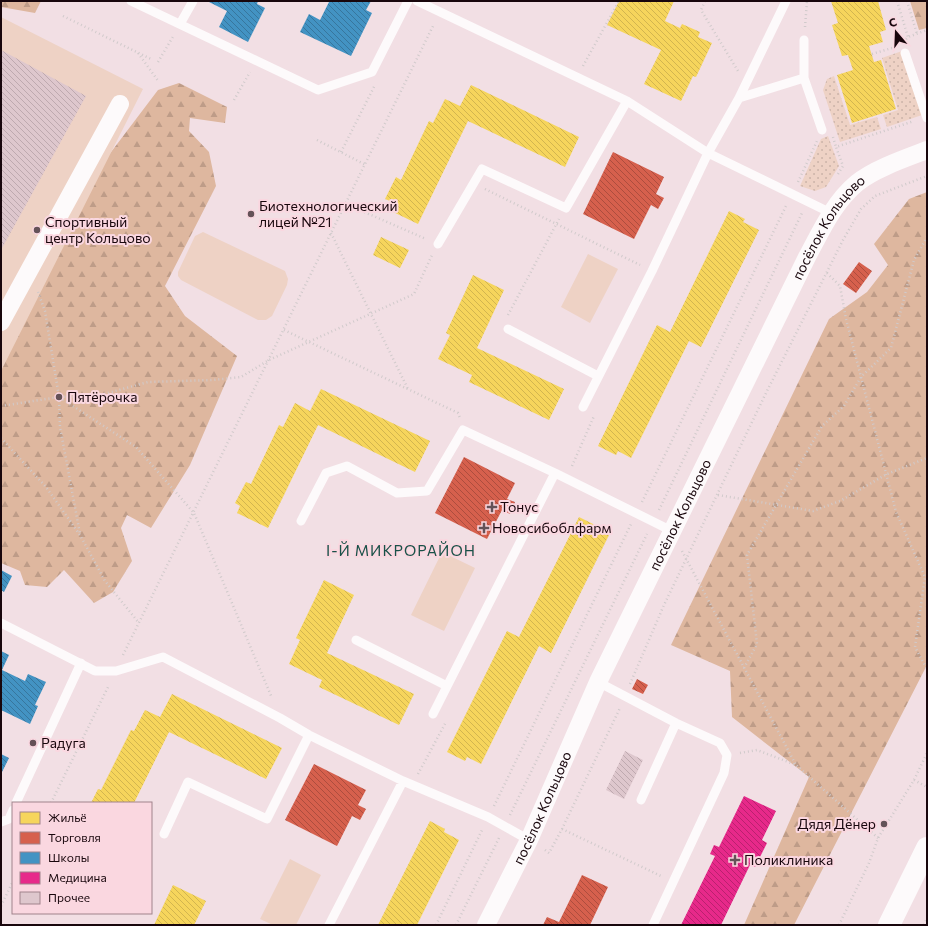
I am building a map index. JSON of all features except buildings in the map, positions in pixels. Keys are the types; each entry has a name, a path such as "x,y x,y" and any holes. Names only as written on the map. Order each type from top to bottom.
{"main road":[{"path":"889,925 927,848"}],"street":[{"path":"1,322 120,104"},
{"name":"посёлок Кольцово","path":"486,925 529,840 598,682 807,257 831,213 858,183 898,161 927,150"}],"lane":[{"path":"131,1 318,90 372,72 408,1"},
{"path":"180,24 193,1"},
{"path":"417,1 627,101 708,153 831,213"},
{"path":"585,403 652,271 708,153 739,98 786,1"},
{"path":"804,40 804,78 822,130"},
{"path":"905,53 927,117"},
{"path":"739,98 804,78"},
{"path":"438,244 482,170 566,208 627,101"},
{"path":"508,329 598,376"},
{"path":"300,521 326,473 347,466 397,493 427,491 463,430 555,473 672,531"},
{"path":"433,714 555,473"},
{"path":"1,624 95,671 116,670 163,657 280,718 309,735 403,781 488,817 529,840"},
{"path":"356,640 447,686"},
{"path":"16,802 80,663"},
{"path":"598,682 676,723 720,743 727,755 724,773 675,882 653,925"},
{"path":"641,800 676,723"},
{"path":"164,834 188,782 267,819 309,735"},
{"path":"330,925 403,781"},
{"path":"1,822 9,819 12,812"}],"path":[{"path":"576,76 619,1"},
{"path":"705,1 701,10 745,83"},
{"path":"804,40 807,1"},
{"path":"897,1 908,36 927,30"},
{"path":"906,1 917,34"},
{"path":"51,802 331,233 366,165 440,11"},
{"path":"63,16 151,59"},
{"path":"158,62 180,24"},
{"path":"136,52 159,82"},
{"path":"234,100 256,61"},
{"path":"836,148 927,117"},
{"path":"436,925 793,194 822,130"},
{"path":"831,132 843,166 836,177"},
{"path":"317,140 366,165"},
{"path":"529,840 549,853 562,829 626,696 639,661 686,559 765,395 861,210 875,196 927,176"},
{"path":"473,183 652,271"},
{"path":"456,925 808,201"},
{"path":"1,406 59,397 96,396 148,382 213,380 241,377 269,360 414,294 438,244 346,204"},
{"path":"508,329 505,322 556,224 566,208"},
{"path":"331,233 409,390"},
{"path":"744,668 757,644 747,554 822,426 844,406 861,377 892,348 914,260 927,238"},
{"path":"29,272 45,311 59,397 60,427 80,536"},
{"path":"827,273 840,286 861,377 896,512 925,577 914,647 927,669"},
{"path":"284,330 458,413 463,430"},
{"path":"59,397 136,447 194,513 280,718"},
{"path":"571,467 597,412 585,403"},
{"path":"1,438 46,486 80,536 105,581 139,623"},
{"path":"718,494 775,506 813,511 840,501 887,474 927,458"},
{"path":"672,531 796,765 878,838"},
{"path":"412,785 449,716"},
{"path":"727,755 757,750 796,765"},
{"path":"840,925 869,863 878,838 914,780 927,753"},
{"path":"914,780 927,787"},
{"path":"562,829 675,882"},
{"path":"1,906 12,883"},
{"path":"924,925 927,918"},
{"path":"1,921 4,925"}],"shaded area":[{"name":"Спортивный центр Кольцово","path":"1,17 143,89 1,371"},
{"path":"902,51 922,115 887,127 883,115 898,110 882,58"},
{"path":"834,76 850,125 877,117 881,129 840,142 823,90 827,79"},
{"path":"828,136 839,166 826,187 815,191 800,186 821,139"},
{"path":"203,232 285,271 288,279 287,285 272,316 266,320 258,320 181,280 178,276 178,272 195,236"},
{"path":"588,254 618,269 590,323 561,307"},
{"path":"442,552 475,568 444,631 411,615"},
{"path":"290,859 321,875 296,925 273,925 260,919"}],"green space":[{"path":"1,1 41,1 35,13 1,7"},
{"path":"910,1 927,1 927,28 919,30"},
{"path":"179,83 227,107 225,123 190,118 189,131 209,152 216,186 165,286 185,316 237,356 190,465 151,528 127,515 121,528 132,561 113,592 94,603 64,570 47,587 25,585 20,571 1,563 1,334 80,193 158,90"},
{"path":"927,192 927,665 794,925 744,925 809,777 732,717 730,671 671,645 829,319 867,292 888,265 874,244 909,199"}],"place":[{"name":"Биотехнологический лицей №21","path":"251,214"},
{"name":"Спортивный центр Кольцово","path":"37,230"},
{"name":"Пятёрочка","path":"59,397"},
{"name":"Тонус","path":"492,507"},
{"name":"Новосибоблфарм","path":"484,528"},
{"name":"Радуга","path":"33,743"},
{"name":"Дядя Дёнер","path":"884,824"},
{"name":"Поликлиника","path":"735,860"}],"district":[{"name":"I-Й МИКРОРАЙОН","path":"401,551"}]}
